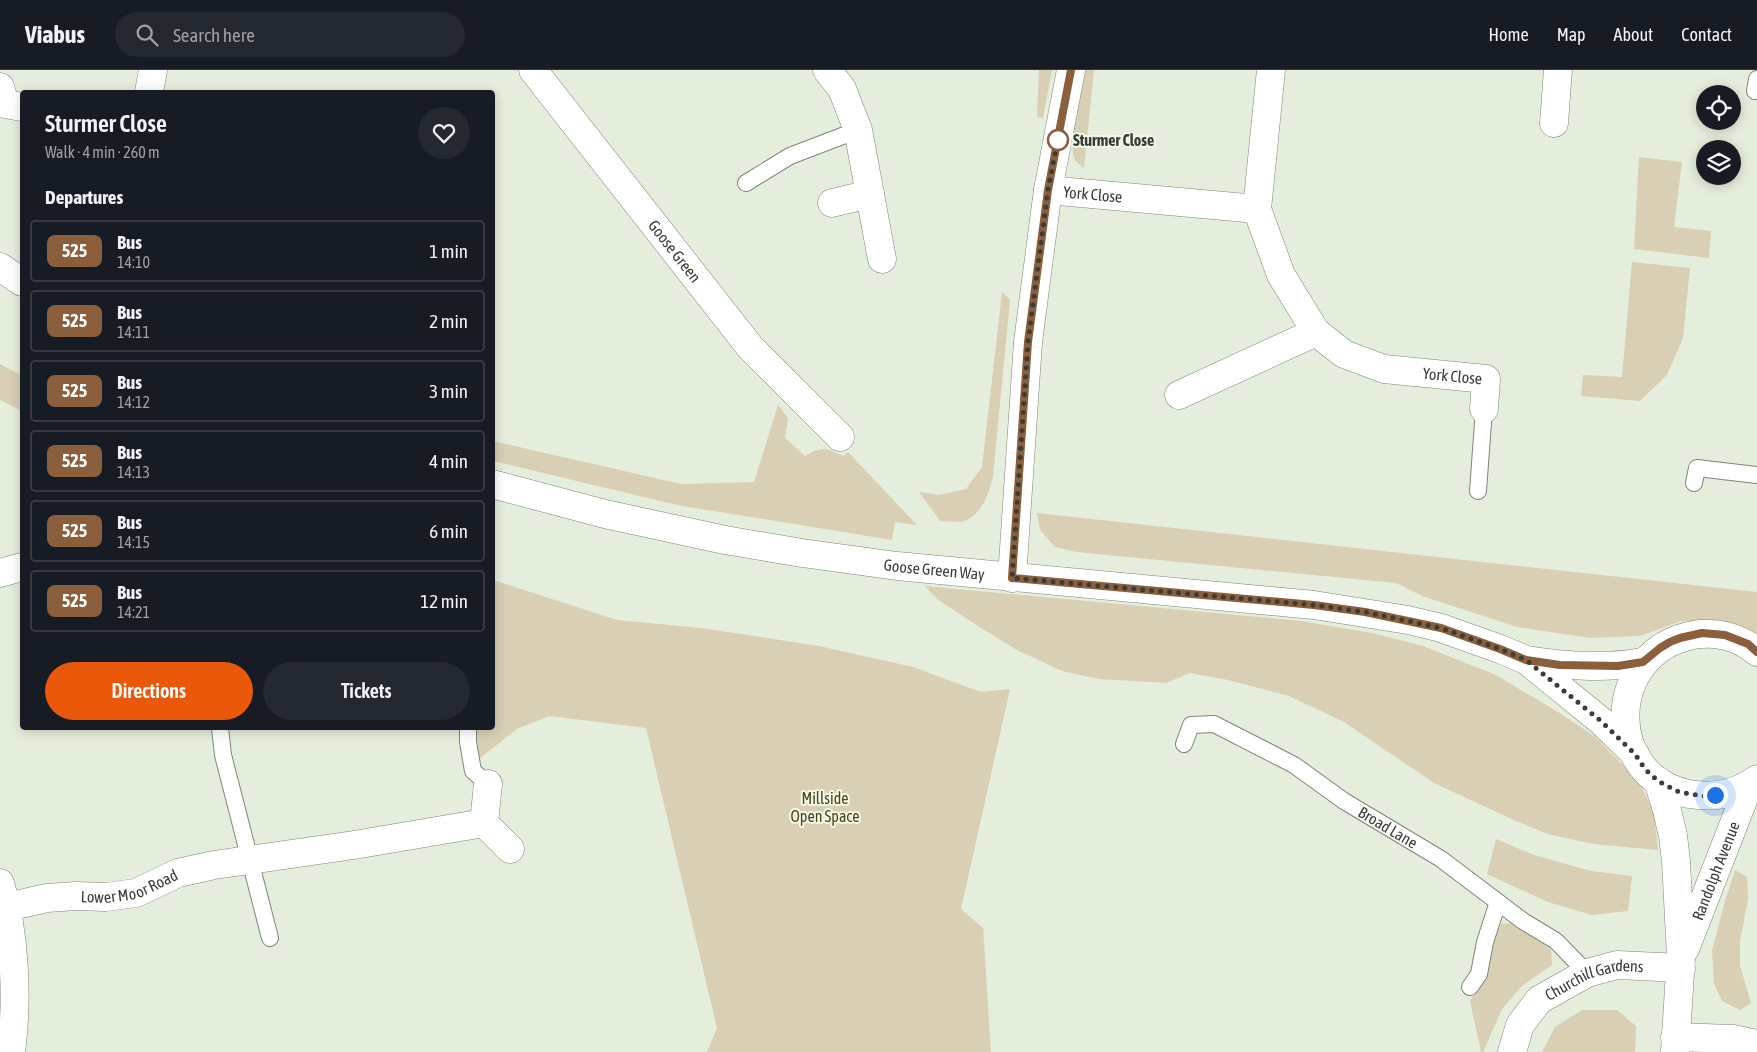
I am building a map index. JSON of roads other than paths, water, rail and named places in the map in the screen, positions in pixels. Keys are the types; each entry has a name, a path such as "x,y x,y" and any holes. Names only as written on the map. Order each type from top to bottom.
{"street":[{"path":"149,90 153,70"},
{"name":"Goose Green","path":"533,70 750,347 825,432"},
{"path":"827,70 842,89 858,130 882,259"},
{"path":"1012,578 1028,342 1048,190 1071,70"},
{"name":"York Close","path":"1271,70 1257,209 1281,275 1316,332 1344,354 1384,369 1486,379 1484,409"},
{"path":"1554,123 1558,70"},
{"path":"0,87 5,104 20,107"},
{"name":"York Close","path":"1048,190 1257,209"},
{"path":"832,203 870,194"},
{"path":"0,267 20,281"},
{"path":"1179,395 1316,332"},
{"name":"Goose Green Way","path":"495,485 606,514 725,540 897,566 1314,605 1365,612 1441,628 1526,660 1601,721 1635,754"},
{"path":"0,573 20,568"},
{"path":"1753,782 1727,794 1703,796 1679,792 1658,781 1645,769 1635,754 1626,731 1625,707 1631,683 1643,662 1660,648 1680,638 1702,633 1757,638"},
{"path":"1725,635 1748,644 1757,652"},
{"name":"Goose Green Way","path":"1526,660 1593,667 1643,662"},
{"name":"Randolph Avenue","path":"1658,781 1673,836 1681,963 1675,1044"},
{"name":"Randolph Avenue","path":"1681,963 1753,782"},
{"path":"488,784 484,823 510,849"},
{"name":"Lower Moor Road","path":"11,1052 14,1032 13,966 4,895 47,898 76,896 106,897 136,894 178,873 250,859 354,845 484,823"},
{"name":"Churchill Gardens","path":"1512,1052 1520,1025 1539,1000 1587,973 1617,965 1681,963"},
{"path":"1675,1044 1732,1039 1757,1044"}],"lane":[{"path":"746,183 790,156 858,130"},
{"name":"York Close","path":"1478,491 1484,409"},
{"path":"1694,483 1697,468 1757,475"},
{"name":"Broad Lane","path":"1184,744 1191,725 1214,724 1294,765 1344,801 1441,859 1523,921 1556,941 1587,973"},
{"path":"220,730 223,755 270,938"},
{"path":"468,730 473,771 488,784"},
{"path":"1470,987 1478,974 1485,942 1498,902"}],"place":[{"name":"Sturmer Close","path":"1058,140"}],"park label":[{"name":"Millside Open Space","path":"825,807"}]}
